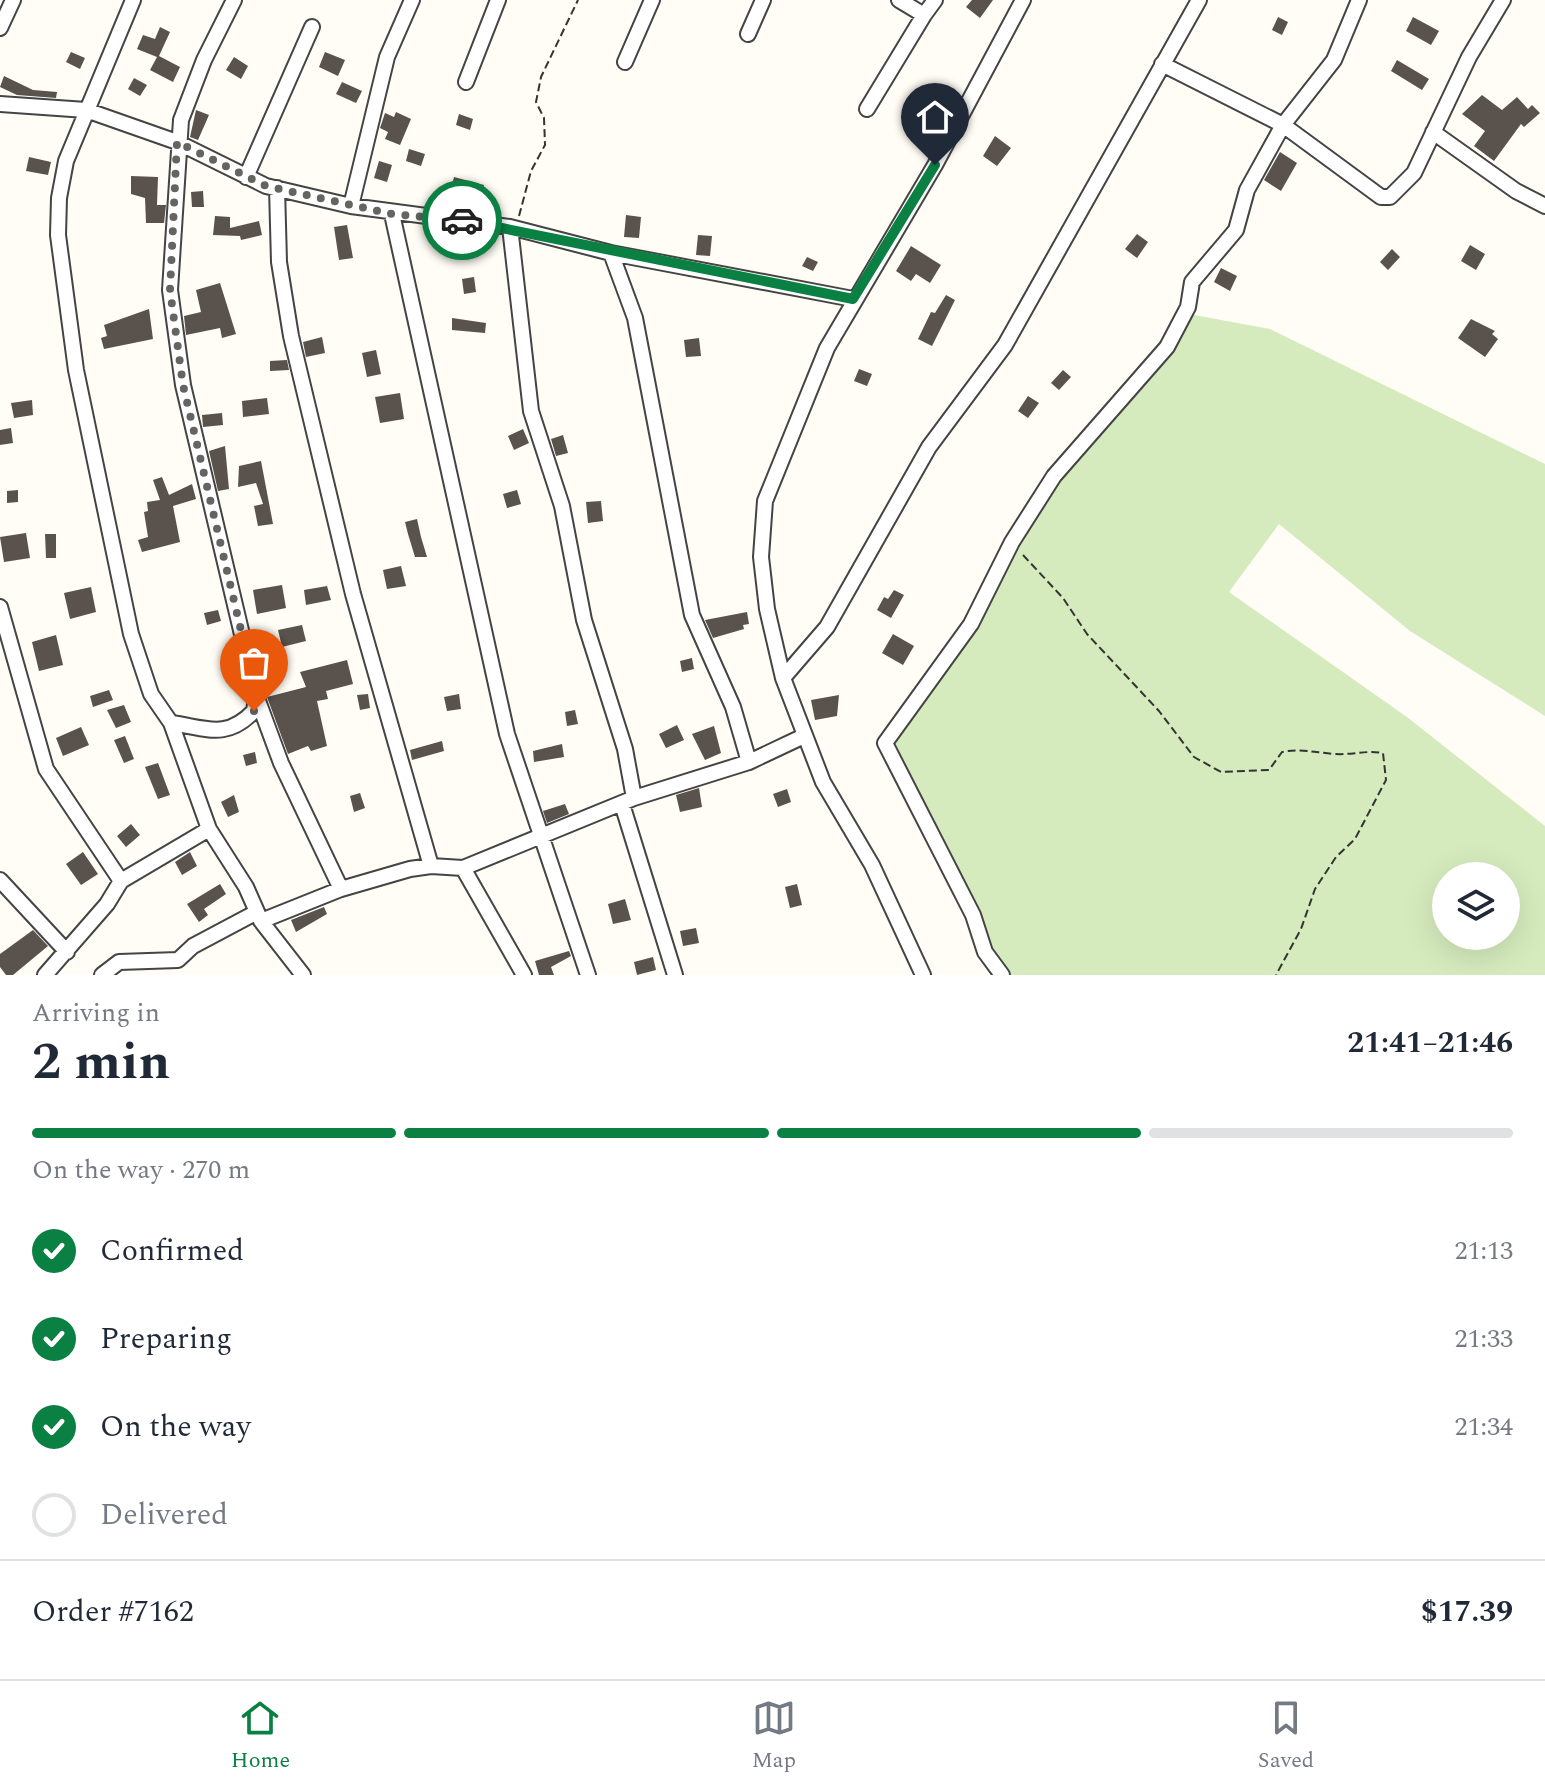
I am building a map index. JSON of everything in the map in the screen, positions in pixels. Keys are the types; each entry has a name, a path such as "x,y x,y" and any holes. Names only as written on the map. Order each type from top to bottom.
{"street":[{"path":"0,28 13,0"},
{"path":"133,0 66,161 59,198 58,235 67,314 131,634 151,694 171,723 209,829 259,916 303,975"},
{"path":"234,0 204,60 181,120 177,142 170,290 183,385 257,698 281,763 341,889"},
{"path":"351,206 387,57 412,0"},
{"path":"466,82 498,0"},
{"path":"625,62 652,0"},
{"path":"748,34 763,0"},
{"path":"899,0 924,15"},
{"path":"867,109 935,0"},
{"path":"923,975 872,865 823,782 783,678 767,609 761,557 765,501 827,348 853,299 935,165 1023,0"},
{"path":"783,678 827,627 929,447 1005,345 1199,0"},
{"path":"1002,975 985,952 973,915 884,744 971,624 1012,542 1054,476 1167,347 1188,307 1192,282 1236,230 1247,190 1283,125 1334,60 1359,0"},
{"path":"1162,64 1283,125 1381,197 1390,197 1414,173 1469,57 1503,0"},
{"path":"246,177 312,27"},
{"path":"0,104 86,110 177,142 246,177 351,206 392,214 512,227 611,253 853,299"},
{"path":"1433,132 1516,191 1545,206"},
{"path":"277,188 279,262 291,336 353,594 431,866"},
{"path":"392,214 507,734 539,837 588,975"},
{"path":"512,227 531,411 562,506 584,620 625,749 628,801 675,975"},
{"path":"611,253 635,318 692,615 733,707 749,762"},
{"path":"0,607 46,769 121,881"},
{"path":"171,723 216,731 230,730 254,711 257,698"},
{"path":"102,975 119,962 178,968 193,946 259,916 341,889 431,866 463,868 628,801 749,762 804,736"},
{"path":"45,975 67,952 121,881 209,829"},
{"path":"463,868 524,975"},
{"path":"0,880 67,952"}],"path":[{"path":"512,227 531,171 545,145 544,118 536,102 541,77 578,0"},
{"path":"1012,542 1063,598 1087,634 1159,711 1194,757 1221,772 1247,772 1269,770 1282,752 1297,749 1339,754 1383,753 1386,780 1355,839 1336,857 1315,889 1301,929 1276,975"}],"green space":[{"path":"1178,312 1270,329 1545,464 1545,716 1410,631 1279,524 1229,592 1407,717 1545,826 1545,975 1007,975 975,924 886,743 976,607 1064,456 1171,336"}],"building":[{"path":"972,0 993,0 980,18 966,7"},
{"path":"1278,17 1288,22 1282,35 1272,30"},
{"path":"1413,17 1439,31 1431,45 1406,31"},
{"path":"160,27 170,32 159,56 180,67 173,82 150,70 157,57 137,49 143,35 155,39"},
{"path":"71,52 85,58 80,69 66,62"},
{"path":"325,52 345,60 338,76 319,67"},
{"path":"234,57 248,66 241,79 226,70"},
{"path":"1397,60 1429,79 1422,90 1391,71"},
{"path":"4,76 33,90 57,92 56,98 17,95 0,87"},
{"path":"134,78 147,85 140,96 128,89"},
{"path":"342,82 362,91 356,103 336,94"},
{"path":"1482,95 1502,110 1517,97 1528,109 1532,105 1540,113 1524,127 1521,124 1494,161 1474,146 1485,131 1462,114"},
{"path":"196,110 209,115 198,140 190,137"},
{"path":"396,112 411,119 400,145 385,139 388,132 380,128 385,113 394,117"},
{"path":"459,114 473,119 470,130 456,125"},
{"path":"995,136 1011,148 997,166 983,156"},
{"path":"409,149 425,154 421,166 406,161"},
{"path":"1280,152 1297,163 1281,191 1264,180"},
{"path":"29,157 51,162 48,175 26,171"},
{"path":"379,161 392,165 387,182 374,178"},
{"path":"131,176 158,177 157,205 166,205 164,223 146,223 145,198 131,194"},
{"path":"454,177 484,185 479,201 450,193"},
{"path":"203,191 204,207 192,207 191,192"},
{"path":"626,215 641,217 639,238 624,237"},
{"path":"215,216 230,217 230,228 259,221 262,235 241,240 240,236 213,235"},
{"path":"347,225 353,258 339,260 334,227"},
{"path":"1137,234 1148,242 1137,258 1125,249"},
{"path":"698,235 712,236 710,256 696,255"},
{"path":"1470,245 1485,254 1476,270 1461,261"},
{"path":"911,246 941,265 930,283 916,274 911,281 896,271"},
{"path":"1392,249 1400,257 1388,270 1380,262"},
{"path":"807,257 818,262 813,271 802,266"},
{"path":"1221,268 1237,276 1230,291 1214,282"},
{"path":"474,277 476,292 464,294 462,279"},
{"path":"220,283 236,334 222,338 220,328 186,335 184,316 201,312 196,290"},
{"path":"946,295 955,300 932,346 918,339 931,312 935,313"},
{"path":"149,309 153,339 104,349 101,338 107,336 104,325"},
{"path":"452,318 486,323 485,333 452,330"},
{"path":"1471,319 1495,331 1492,334 1498,339 1485,357 1458,338"},
{"path":"322,337 325,353 306,357 303,342"},
{"path":"699,338 701,356 686,357 684,340"},
{"path":"376,350 381,374 367,377 362,353"},
{"path":"287,360 289,370 270,371 270,361"},
{"path":"859,369 872,374 867,386 854,381"},
{"path":"1063,370 1071,377 1059,390 1051,383"},
{"path":"400,393 404,419 380,423 375,397"},
{"path":"1028,396 1039,403 1028,418 1018,411"},
{"path":"267,398 269,414 243,417 242,401"},
{"path":"32,400 33,415 14,418 11,403"},
{"path":"222,413 223,425 203,427 202,415"},
{"path":"11,428 13,443 0,445 0,430"},
{"path":"523,429 529,443 514,450 508,436"},
{"path":"563,435 568,453 556,456 551,439"},
{"path":"225,446 229,489 218,491 209,451"},
{"path":"261,461 273,524 258,526 254,506 263,504 256,483 238,487 239,466"},
{"path":"162,477 169,495 192,484 196,499 173,506 180,542 142,552 138,540 148,537 144,512 148,511 147,502 160,500 153,480"},
{"path":"18,490 18,502 7,503 7,491"},
{"path":"517,490 521,504 507,508 503,494"},
{"path":"601,501 603,521 588,523 586,502"},
{"path":"417,519 427,557 415,557 408,534 405,522"},
{"path":"26,533 30,558 4,562 0,537"},
{"path":"45,534 56,534 56,558 46,558"},
{"path":"401,566 406,586 387,589 383,570"},
{"path":"282,585 286,608 257,614 253,590"},
{"path":"327,586 331,600 306,605 304,590"},
{"path":"91,587 96,612 70,619 64,593"},
{"path":"894,590 904,595 891,618 877,610 884,597 888,599"},
{"path":"218,610 221,621 207,625 204,613"},
{"path":"747,612 749,624 743,625 744,629 713,638 705,620"},
{"path":"302,625 306,641 282,647 278,630"},
{"path":"893,634 914,646 903,665 882,653"},
{"path":"56,635 63,665 39,671 32,642"},
{"path":"692,658 694,669 682,672 680,661"},
{"path":"347,660 353,684 326,691 328,699 317,701 327,746 311,751 308,746 288,754 267,697 306,687 300,672"},
{"path":"109,690 113,700 93,707 90,696"},
{"path":"368,694 370,708 360,710 357,695"},
{"path":"459,694 461,709 447,711 444,697"},
{"path":"839,695 837,716 815,720 811,700"},
{"path":"124,705 131,722 116,728 107,710"},
{"path":"575,710 578,724 567,726 565,712"},
{"path":"677,725 684,740 666,748 659,734"},
{"path":"714,726 721,753 705,760 692,734"},
{"path":"81,727 89,745 63,756 56,738"},
{"path":"125,736 134,759 124,763 114,740"},
{"path":"442,741 444,751 412,760 410,750"},
{"path":"562,744 564,757 534,762 533,751"},
{"path":"255,752 257,763 246,766 243,755"},
{"path":"158,763 170,795 158,799 145,767"},
{"path":"699,788 702,807 680,812 676,795"},
{"path":"787,789 791,802 778,807 773,794"},
{"path":"360,793 365,808 354,812 350,796"},
{"path":"234,795 239,812 228,817 221,802"},
{"path":"565,804 569,814 547,823 543,811"},
{"path":"131,824 140,835 126,847 117,836"},
{"path":"83,852 98,874 81,885 66,864"},
{"path":"190,852 197,866 182,875 175,862"},
{"path":"220,884 226,894 204,909 208,915 199,922 187,904"},
{"path":"797,884 802,905 790,908 785,887"},
{"path":"625,899 631,920 613,924 608,904"},
{"path":"324,907 327,914 296,932 291,920"},
{"path":"696,928 699,943 683,946 680,931"},
{"path":"33,930 48,946 13,975 6,975 0,967 0,954"},
{"path":"569,951 571,956 551,967 554,975 539,975 535,961"},
{"path":"653,957 656,970 637,975 634,962"}],"way so far":[{"path":"254,711 257,698 183,385 170,290 177,142 266,186 392,214 462,220"}],"route":[{"path":"462,220 510,227 611,253 853,299 935,165"}]}
